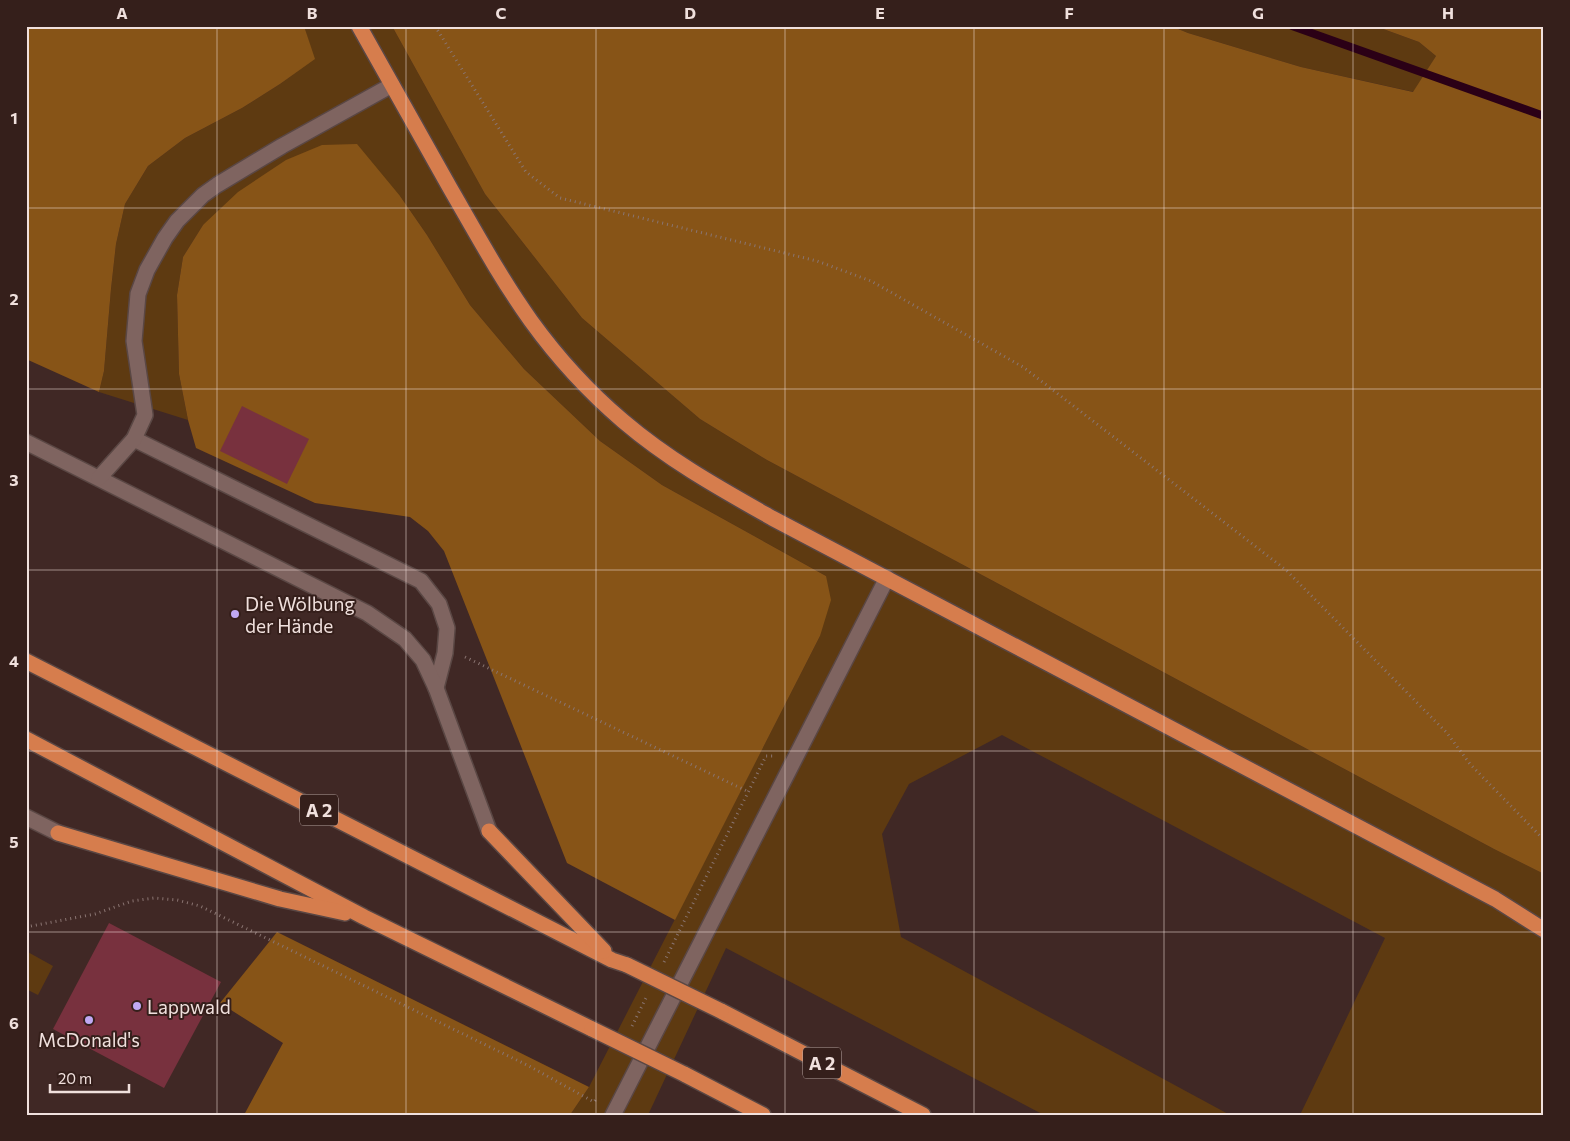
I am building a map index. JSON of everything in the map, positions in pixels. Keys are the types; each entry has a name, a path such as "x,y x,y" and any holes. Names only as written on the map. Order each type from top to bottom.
{"highway":[{"path":"359,26 488,253 531,321 590,390 622,420 662,453 714,486 1494,899 1544,930"},
{"name":"A 2","path":"26,661 620,962 721,1011 923,1115"},
{"path":"26,740 364,917 684,1074 763,1115"},
{"path":"489,831 620,962"},
{"path":"58,833 280,898 364,917"}],"lane":[{"path":"99,478 134,439 146,415 136,363 134,341 138,294 147,270 173,227 203,195 218,185 282,146 392,85"},
{"path":"134,439 421,581 440,604 447,628 445,653 436,688"},
{"path":"26,442 368,614 405,638 423,660 436,688 489,831"},
{"path":"613,1115 887,578"},
{"path":"26,817 58,833"}],"path":[{"path":"435,26 526,172 560,198 817,260 871,280 1023,367 1286,570 1447,733 1470,764 1544,840"},
{"path":"446,642 468,659 748,792"},
{"path":"660,969 766,756 797,755"},
{"path":"26,927 95,914 132,901 154,898 177,900 200,906 528,1066 594,1102 599,1093"},
{"path":"630,1031 647,996"}],"shaded area":[{"path":"26,26 304,26 315,59 242,108 185,138 148,166 125,204 116,244 104,371 99,392 26,359"},
{"path":"304,26 392,26 485,194 582,318 700,419 767,460 1544,874 1544,1115 1300,1115 1385,938 1002,735 909,784 882,834 901,937 1230,1115 1044,1115 726,948 648,1115 570,1115 589,1087 820,636 826,576 662,485 600,441 524,369 470,305 427,235 400,196 203,225 183,257 177,295 179,374 188,420 99,392 104,371 116,244 125,204 148,166 185,138 242,108 280,84 314,59"},
{"path":"392,26 1171,26 1188,33 1301,67 1413,92 1436,56 1419,42 1375,26 1544,26 1544,874 767,460 700,419 582,318 485,194"},
{"path":"1171,26 1375,26 1419,42 1436,56 1414,92 1301,67 1188,33"},
{"path":"357,144 400,196 427,235 470,305 524,369 600,441 662,485 826,576 831,600 820,636 675,920 567,863 444,551 428,531 410,517 315,503 196,448 188,420 179,374 177,295 183,257 203,225 238,192 286,160 322,145"},
{"path":"277,932 589,1087 570,1115 244,1115 283,1043 220,1003"},
{"path":"26,951 53,966 38,995 26,989"}],"building":[{"path":"242,406 309,439 287,484 220,451"},
{"name":"Lappwald","path":"109,923 221,982 164,1088 53,1029"}],"waterway":[{"path":"1292,26 1544,116"}],"place":[{"name":"Die Wölbung der Hände","path":"235,614"},
{"name":"Lappwald","path":"137,1006"},
{"name":"McDonald's","path":"89,1020"}]}
